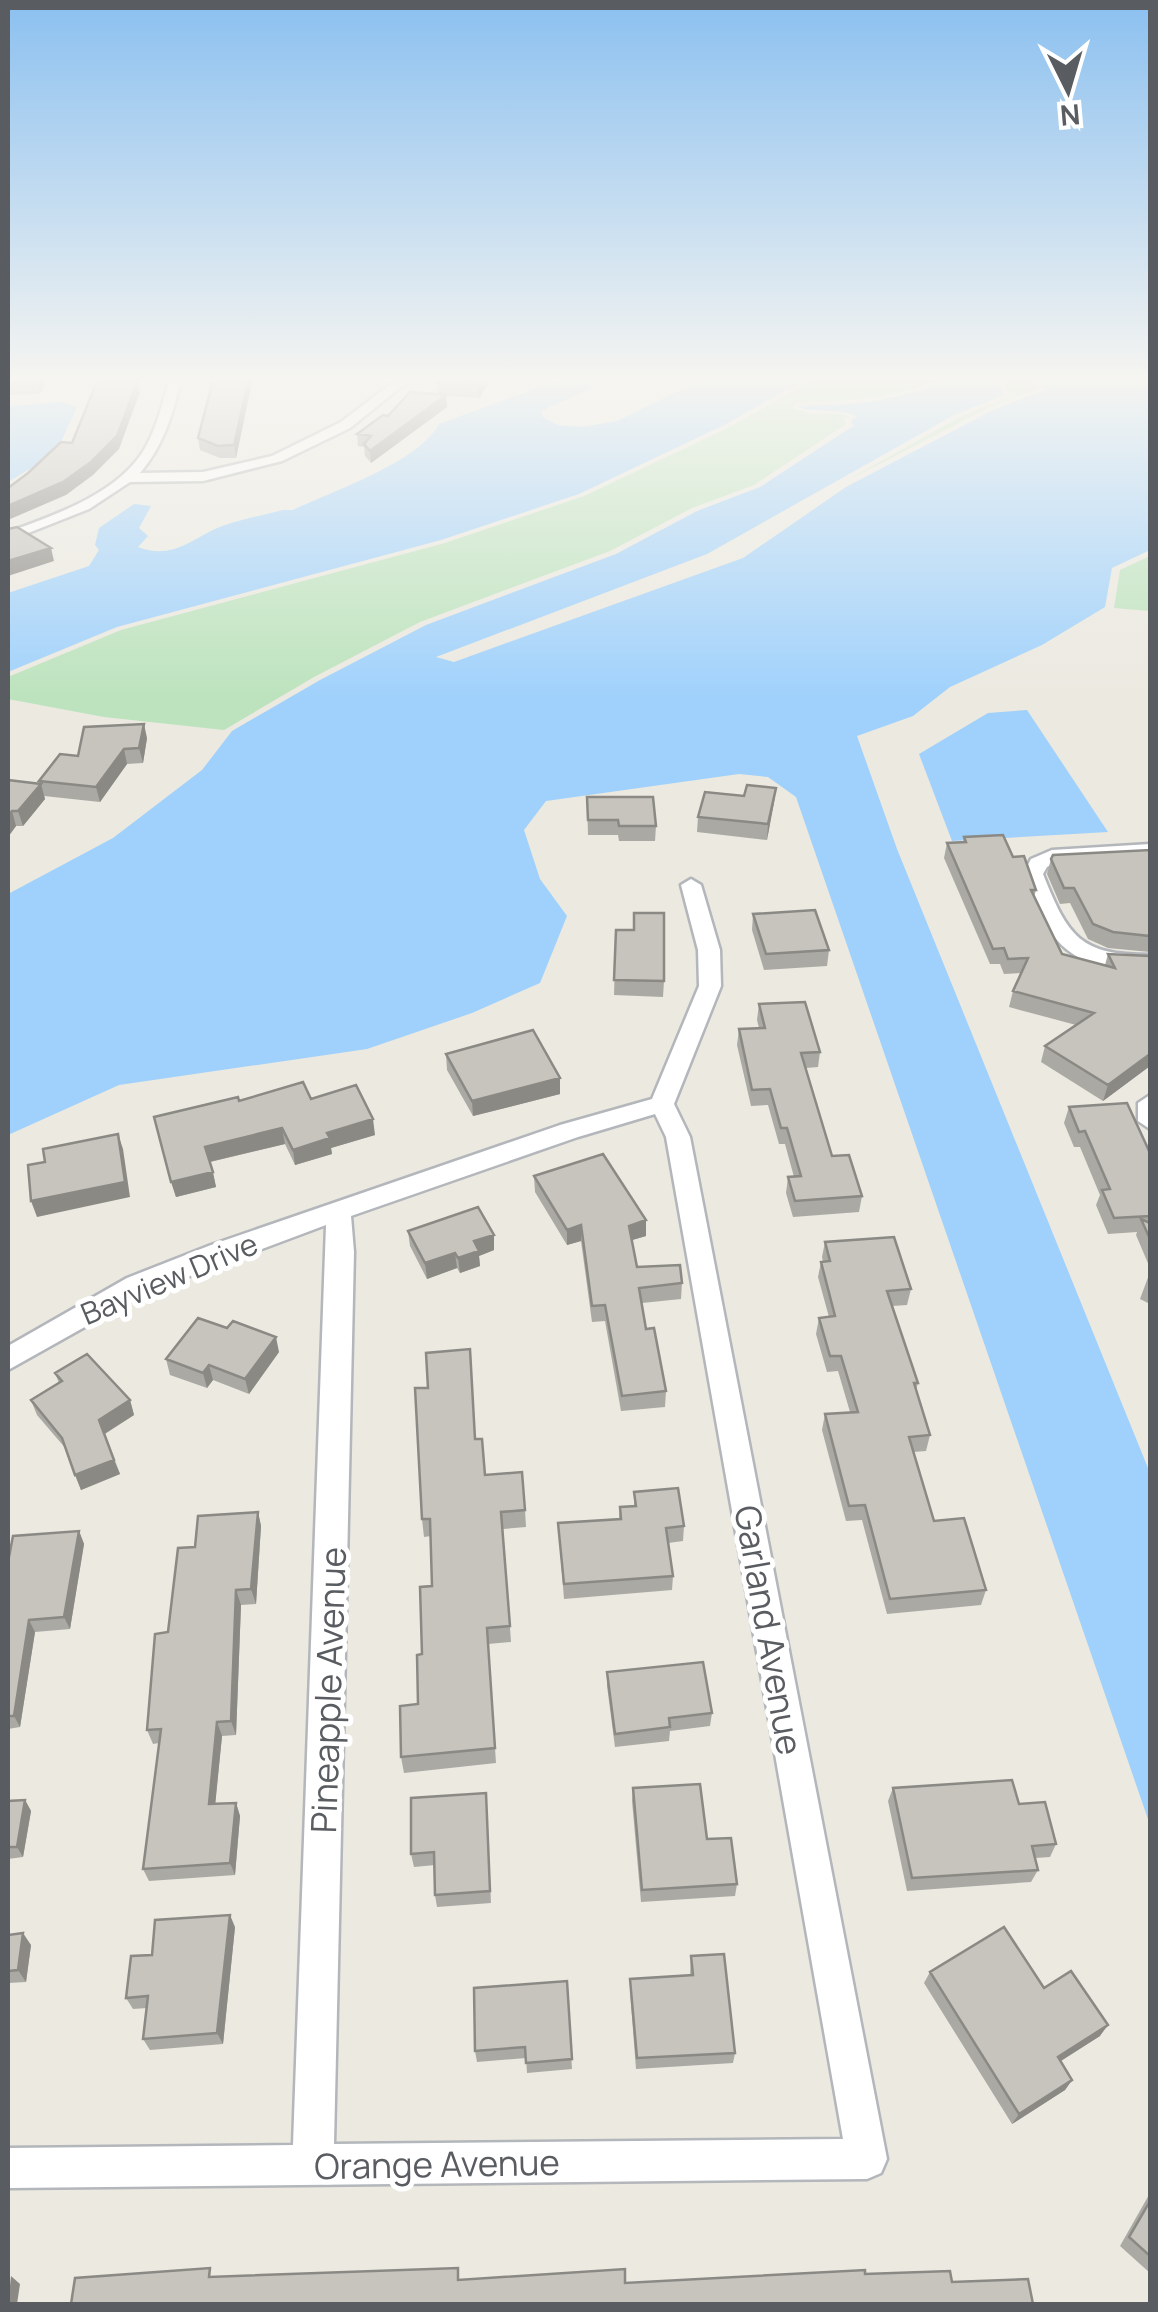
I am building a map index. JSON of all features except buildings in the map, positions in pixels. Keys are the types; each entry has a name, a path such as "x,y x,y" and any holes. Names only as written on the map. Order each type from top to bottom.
{"street":[{"path":"8,537 64,514 113,485"},
{"path":"1150,850 1062,854 1038,863 1033,874 1064,940 1083,956 1112,963 1150,962"},
{"path":"338,1214 569,1131 662,1104 710,986 709,950 691,885"},
{"name":"Garland Avenue","path":"662,1104 678,1137 867,2159"},
{"name":"Bayview Drive","path":"8,1359 138,1285 220,1252 338,1214"},
{"name":"Pineapple Avenue","path":"313,2166 341,1272 338,1214"},
{"name":"Orange Avenue","path":"8,2168 867,2159"}],"green space":[{"path":"608,485 754,485 692,508 610,551 420,622 224,730 104,717 8,699 8,677 121,630 445,543"},
{"path":"1150,556 1150,611 1114,608 1120,570"}],"water":[{"path":"350,485 598,485 441,540 117,627 8,672 8,593 89,566 99,550 95,545 99,528 134,504 151,506 139,528 148,536 138,547 160,551 178,548 239,521 293,510"},
{"path":"830,485 707,554 436,657 454,662 743,558 850,485 1150,485 1150,550 1112,568 1105,607 1042,645 950,687 913,716 857,736 897,849 1150,1473 1150,1825 796,797 768,777 739,774 546,801 524,830 540,879 567,916 540,983 472,1013 367,1049 119,1085 8,1135 8,894 113,838 202,770 232,731 320,680 426,625 616,554 697,511 760,487"},
{"path":"1027,710 1108,832 952,841 919,754 988,713"}]}
